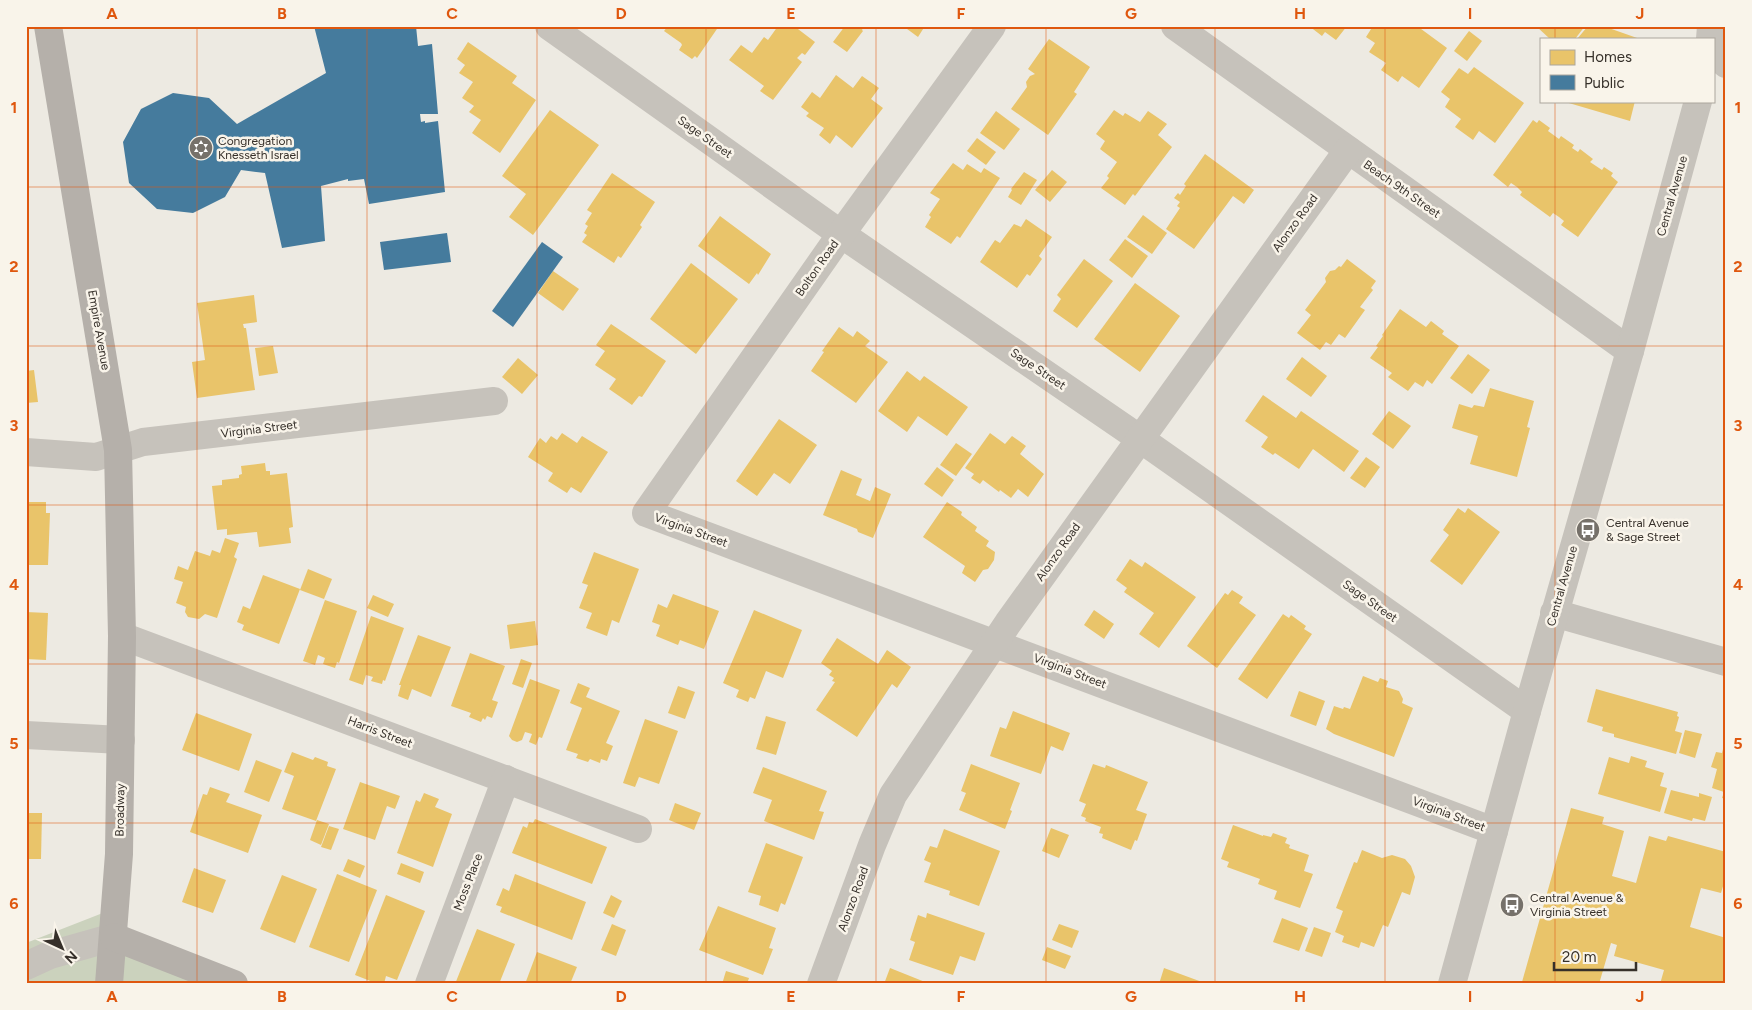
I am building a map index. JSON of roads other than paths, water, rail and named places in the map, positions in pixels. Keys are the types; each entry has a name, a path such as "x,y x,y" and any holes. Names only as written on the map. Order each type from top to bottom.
{"main road":[{"name":"Empire Avenue","path":"48,26 118,450 122,636"},
{"name":"Broadway","path":"110,984 119,854 122,636"},
{"path":"114,937 234,984"}],"street":[{"name":"Sage Street","path":"549,26 841,234 1139,438 1526,711"},
{"name":"Bolton Road","path":"646,513 841,234 992,26"},
{"name":"Beach 9th Street","path":"1175,26 1630,351"},
{"path":"1714,54 1726,64"},
{"name":"Central Avenue","path":"1452,984 1526,711 1630,351 1698,102"},
{"name":"Alonzo Road","path":"821,984 872,845 893,795 994,643 1139,438 1348,150"},
{"name":"Virginia Street","path":"26,452 96,457 143,442 494,401"},
{"name":"Virginia Street","path":"646,513 1494,831"},
{"path":"1554,612 1726,662"},
{"name":"Harris Street","path":"122,636 638,829"},
{"path":"26,735 121,740"},
{"name":"Moss Place","path":"430,984 506,780"},
{"path":"26,966 50,955 114,937"}],"place":[{"name":"Congregation Knesseth Israel","path":"201,148"},
{"name":"Central Avenue & Sage Street","path":"1588,530"},
{"name":"Central Avenue & Virginia Street","path":"1512,905"}]}
